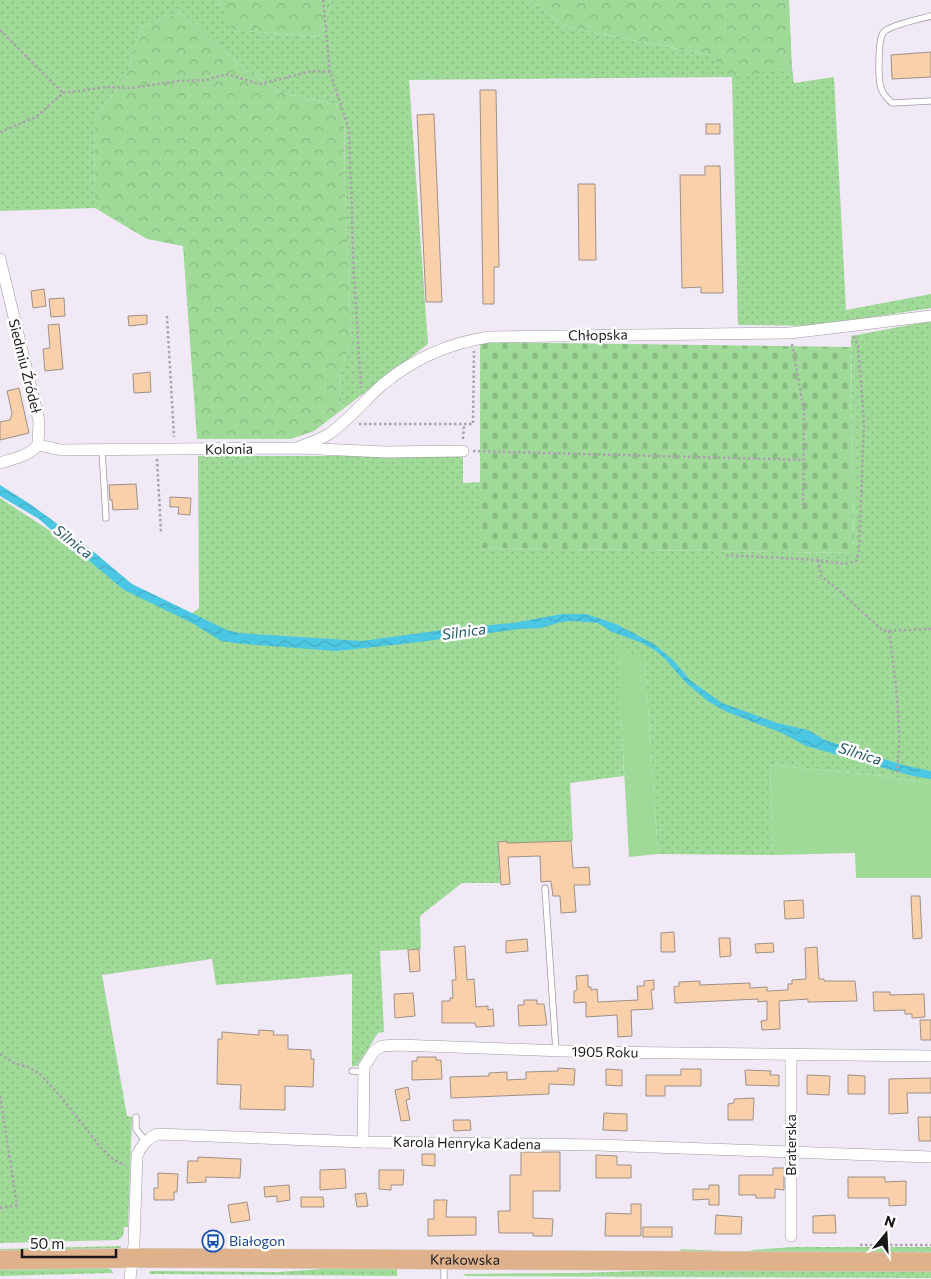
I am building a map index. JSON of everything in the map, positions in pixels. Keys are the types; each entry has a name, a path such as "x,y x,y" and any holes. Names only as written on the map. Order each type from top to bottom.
{"main road":[{"name":"Krakowska","path":"0,1260 133,1258 931,1262"}],"street":[{"name":"Siedmiu Źródeł","path":"0,258 39,421 38,445"},
{"name":"Chłopska","path":"297,448 327,435 343,424 382,385 407,367 449,345 474,339 488,337 790,333 931,316"},
{"name":"Kolonia","path":"38,445 61,450 297,448 386,452 463,450"},
{"path":"0,462 22,456 38,445"},
{"name":"1905 Roku","path":"363,1142 364,1067 374,1051 382,1046 556,1051 931,1056"},
{"name":"Braterska","path":"791,1054 791,1236"},
{"name":"Karola Henryka Kadena","path":"146,1142 157,1134 363,1142 598,1145 931,1157"},
{"path":"130,1279 133,1258 137,1155 146,1142"}],"lane":[{"path":"931,16 883,32 880,41 880,86 885,97 892,103 931,101"},
{"path":"102,450 106,518"},
{"path":"545,888 556,1051"},
{"path":"352,1071 364,1072"},
{"path":"136,1117 138,1133 146,1142"},
{"path":"444,1259 444,1279"}],"path":[{"path":"323,0 330,72 349,130 354,276 362,405"},
{"path":"0,30 63,93"},
{"path":"0,132 36,117 63,93 107,87 132,88 180,81 206,80 226,74 260,84 312,71 330,72"},
{"path":"167,316 175,450"},
{"path":"726,555 818,560 845,564 856,561 859,550 864,423 858,345 847,326"},
{"path":"790,333 804,411 803,509"},
{"path":"343,424 473,424 474,339"},
{"path":"464,424 463,450 804,460"},
{"path":"157,450 162,532"},
{"path":"818,560 821,576 883,631 931,628"},
{"path":"889,631 897,700 898,774"},
{"path":"0,1054 14,1063 28,1066 39,1073 61,1097 102,1149 114,1160 136,1167"},
{"path":"0,1096 16,1205 0,1208"}],"green space":[{"path":"0,0 219,0 233,30 322,37 331,0 529,0 566,27 709,55 732,76 792,68 794,83 834,77 846,310 931,294 931,308 816,326 738,325 732,77 409,80 428,344 343,409 339,378 351,339 344,106 278,92 218,47 181,12 141,27 126,78 94,119 95,208 0,211"},
{"path":"219,0 331,0 322,37 232,30"},
{"path":"529,0 789,0 792,68 732,77 709,55 566,27"},
{"path":"181,12 218,47 278,92 344,106 351,339 339,378 343,409 314,431 291,439 197,439 183,246 147,239 95,208 94,119 126,78 141,27"},
{"path":"931,321 931,783 875,775 770,765 773,855 658,854 645,661 618,647 624,776 570,783 573,841 498,844 500,883 462,883 420,916 421,949 380,951 384,1032 378,1033 357,1066 352,1066 352,974 216,985 212,959 102,975 127,1116 132,1117 128,1227 124,1227 123,1236 118,1240 0,1243 0,498 87,555 124,590 187,617 199,608 198,456 463,456 463,483 480,482 480,548 854,553 851,336"},
{"path":"480,342 851,347 854,553 480,548"},
{"path":"617,646 645,660 658,854 629,857"},
{"path":"770,765 875,775 931,783 931,878 856,878 855,853 773,855"},
{"path":"122,1247 115,1250 55,1250 0,1253 0,1249"},
{"path":"793,1247 931,1247 931,1254 683,1253 680,1249 746,1252"},
{"path":"102,1267 111,1269 113,1273 0,1276 0,1268"},
{"path":"351,1267 397,1267 397,1276 149,1273 151,1271 278,1272"},
{"path":"696,1269 931,1269 931,1278 466,1276 463,1274"}],"water":[{"name":"Silnica","path":"0,485 48,517 132,584 227,630 239,633 362,641 465,627 513,623 562,614 586,614 616,624 654,644 673,660 691,681 722,703 777,723 808,730 825,740 858,751 903,765 931,771 931,779 913,776 806,746 782,733 727,712 709,702 686,683 656,651 642,643 610,631 598,623 561,622 542,628 336,651 221,641 192,623 124,590 87,559 71,550 39,519 0,496"}],"building":[{"path":"931,52 931,77 892,79 891,55"},
{"path":"480,90 496,90 499,267 494,267 494,304 483,304"},
{"path":"434,114 442,302 426,302 417,115"},
{"path":"706,124 720,124 720,134 706,134"},
{"path":"705,166 720,166 723,293 701,293 701,287 682,288 680,175 705,175"},
{"path":"578,184 595,184 596,260 579,260"},
{"path":"44,289 46,306 33,308 31,291"},
{"path":"64,298 65,316 51,317 49,299"},
{"path":"147,315 147,324 129,326 128,316"},
{"path":"59,324 63,369 45,371 43,349 50,348 48,325"},
{"path":"150,372 151,392 134,393 133,374"},
{"path":"19,388 29,433 0,440 0,422 10,420 12,413 7,391"},
{"path":"136,484 138,509 113,510 109,485"},
{"path":"170,497 191,498 190,515 178,514 179,507 170,507"},
{"path":"507,841 507,843 571,841 573,868 589,867 590,885 574,885 576,912 561,913 560,896 553,896 551,881 541,882 540,856 508,857 510,884 501,885 498,842"},
{"path":"911,896 920,896 922,938 913,939"},
{"path":"803,900 804,918 785,919 784,901"},
{"path":"674,932 675,952 661,952 661,933"},
{"path":"719,938 730,938 731,956 720,957"},
{"path":"527,939 528,951 506,953 506,941"},
{"path":"773,943 774,952 756,953 755,944"},
{"path":"465,946 467,980 474,979 476,1007 488,1006 488,1010 493,1009 494,1026 476,1027 475,1023 442,1023 442,1001 450,1001 450,998 453,998 452,980 456,980 454,947"},
{"path":"817,947 819,979 824,979 824,981 855,981 857,1001 808,1002 808,999 779,1001 780,1029 762,1030 761,1021 767,1020 767,1001 758,1002 758,999 675,1003 674,987 679,986 679,982 700,981 700,985 750,983 750,988 767,987 767,991 788,990 788,984 792,984 792,980 806,979 805,948"},
{"path":"419,949 420,971 410,972 408,950"},
{"path":"588,975 588,987 591,987 591,990 597,989 598,1002 638,1000 637,986 644,986 644,981 654,980 654,990 651,990 653,1009 631,1010 632,1036 618,1037 617,1015 586,1017 586,1002 574,1003 574,991 577,990 576,976"},
{"path":"873,992 890,992 890,995 924,994 925,1017 912,1018 912,1014 905,1014 905,1010 874,1011"},
{"path":"413,993 415,1016 395,1018 394,994"},
{"path":"524,1000 537,1000 537,1004 544,1004 547,1025 519,1026 518,1005 524,1005"},
{"path":"920,1020 931,1020 931,1040 921,1040"},
{"path":"259,1030 274,1031 273,1035 288,1035 288,1049 311,1050 311,1059 314,1059 313,1087 285,1086 285,1110 240,1109 241,1085 217,1084 218,1039 222,1039 222,1032 259,1035"},
{"path":"417,1057 436,1057 436,1060 441,1060 442,1079 412,1080 412,1061 417,1061"},
{"path":"558,1068 575,1069 574,1085 549,1084 549,1094 451,1098 450,1077 489,1076 489,1073 507,1072 507,1080 526,1079 526,1072 558,1071"},
{"path":"606,1069 622,1070 622,1086 606,1085"},
{"path":"681,1069 701,1069 701,1086 665,1086 665,1096 646,1096 646,1075 681,1075"},
{"path":"745,1070 771,1071 770,1075 779,1075 779,1086 746,1085"},
{"path":"807,1075 830,1076 829,1095 807,1094"},
{"path":"848,1075 865,1076 865,1094 848,1094"},
{"path":"931,1078 931,1093 907,1093 908,1113 889,1114 889,1079"},
{"path":"408,1087 410,1099 406,1100 410,1120 401,1121 395,1090"},
{"path":"754,1098 753,1120 728,1120 728,1104 734,1103 734,1099"},
{"path":"604,1113 627,1114 627,1131 603,1130"},
{"path":"918,1117 931,1117 931,1141 919,1141"},
{"path":"453,1120 470,1120 471,1130 454,1131"},
{"path":"521,1152 560,1152 560,1191 533,1191 533,1218 553,1219 552,1236 533,1236 533,1233 499,1233 498,1211 510,1211 510,1175 521,1175"},
{"path":"422,1154 435,1154 435,1166 422,1165"},
{"path":"596,1155 617,1156 617,1165 631,1165 631,1178 596,1178"},
{"path":"198,1157 241,1159 240,1178 206,1177 206,1182 187,1183 188,1161 198,1161"},
{"path":"773,1168 784,1168 784,1190 775,1189 775,1198 756,1198 756,1195 739,1195 739,1175 773,1175"},
{"path":"345,1169 346,1188 320,1190 320,1170"},
{"path":"379,1170 404,1170 403,1185 391,1185 391,1190 379,1189"},
{"path":"158,1173 178,1174 177,1192 174,1192 174,1200 154,1200 154,1188 158,1188"},
{"path":"848,1177 885,1177 885,1182 906,1181 906,1205 889,1206 889,1198 848,1198"},
{"path":"289,1185 290,1200 277,1202 277,1196 265,1197 264,1187"},
{"path":"709,1185 719,1185 719,1205 709,1205 709,1199 693,1200 693,1189 709,1189"},
{"path":"366,1193 368,1206 357,1207 355,1194"},
{"path":"301,1197 323,1197 324,1207 301,1207"},
{"path":"434,1200 447,1200 446,1217 476,1217 476,1235 428,1236 428,1219 434,1219"},
{"path":"247,1202 250,1220 231,1223 228,1205"},
{"path":"631,1204 641,1204 641,1236 605,1236 606,1213 631,1214"},
{"path":"716,1215 742,1217 741,1234 715,1234"},
{"path":"835,1215 836,1233 813,1233 813,1216"},
{"path":"643,1227 672,1227 672,1237 643,1237"}],"place":[{"name":"Białogon","path":"213,1241"}]}
